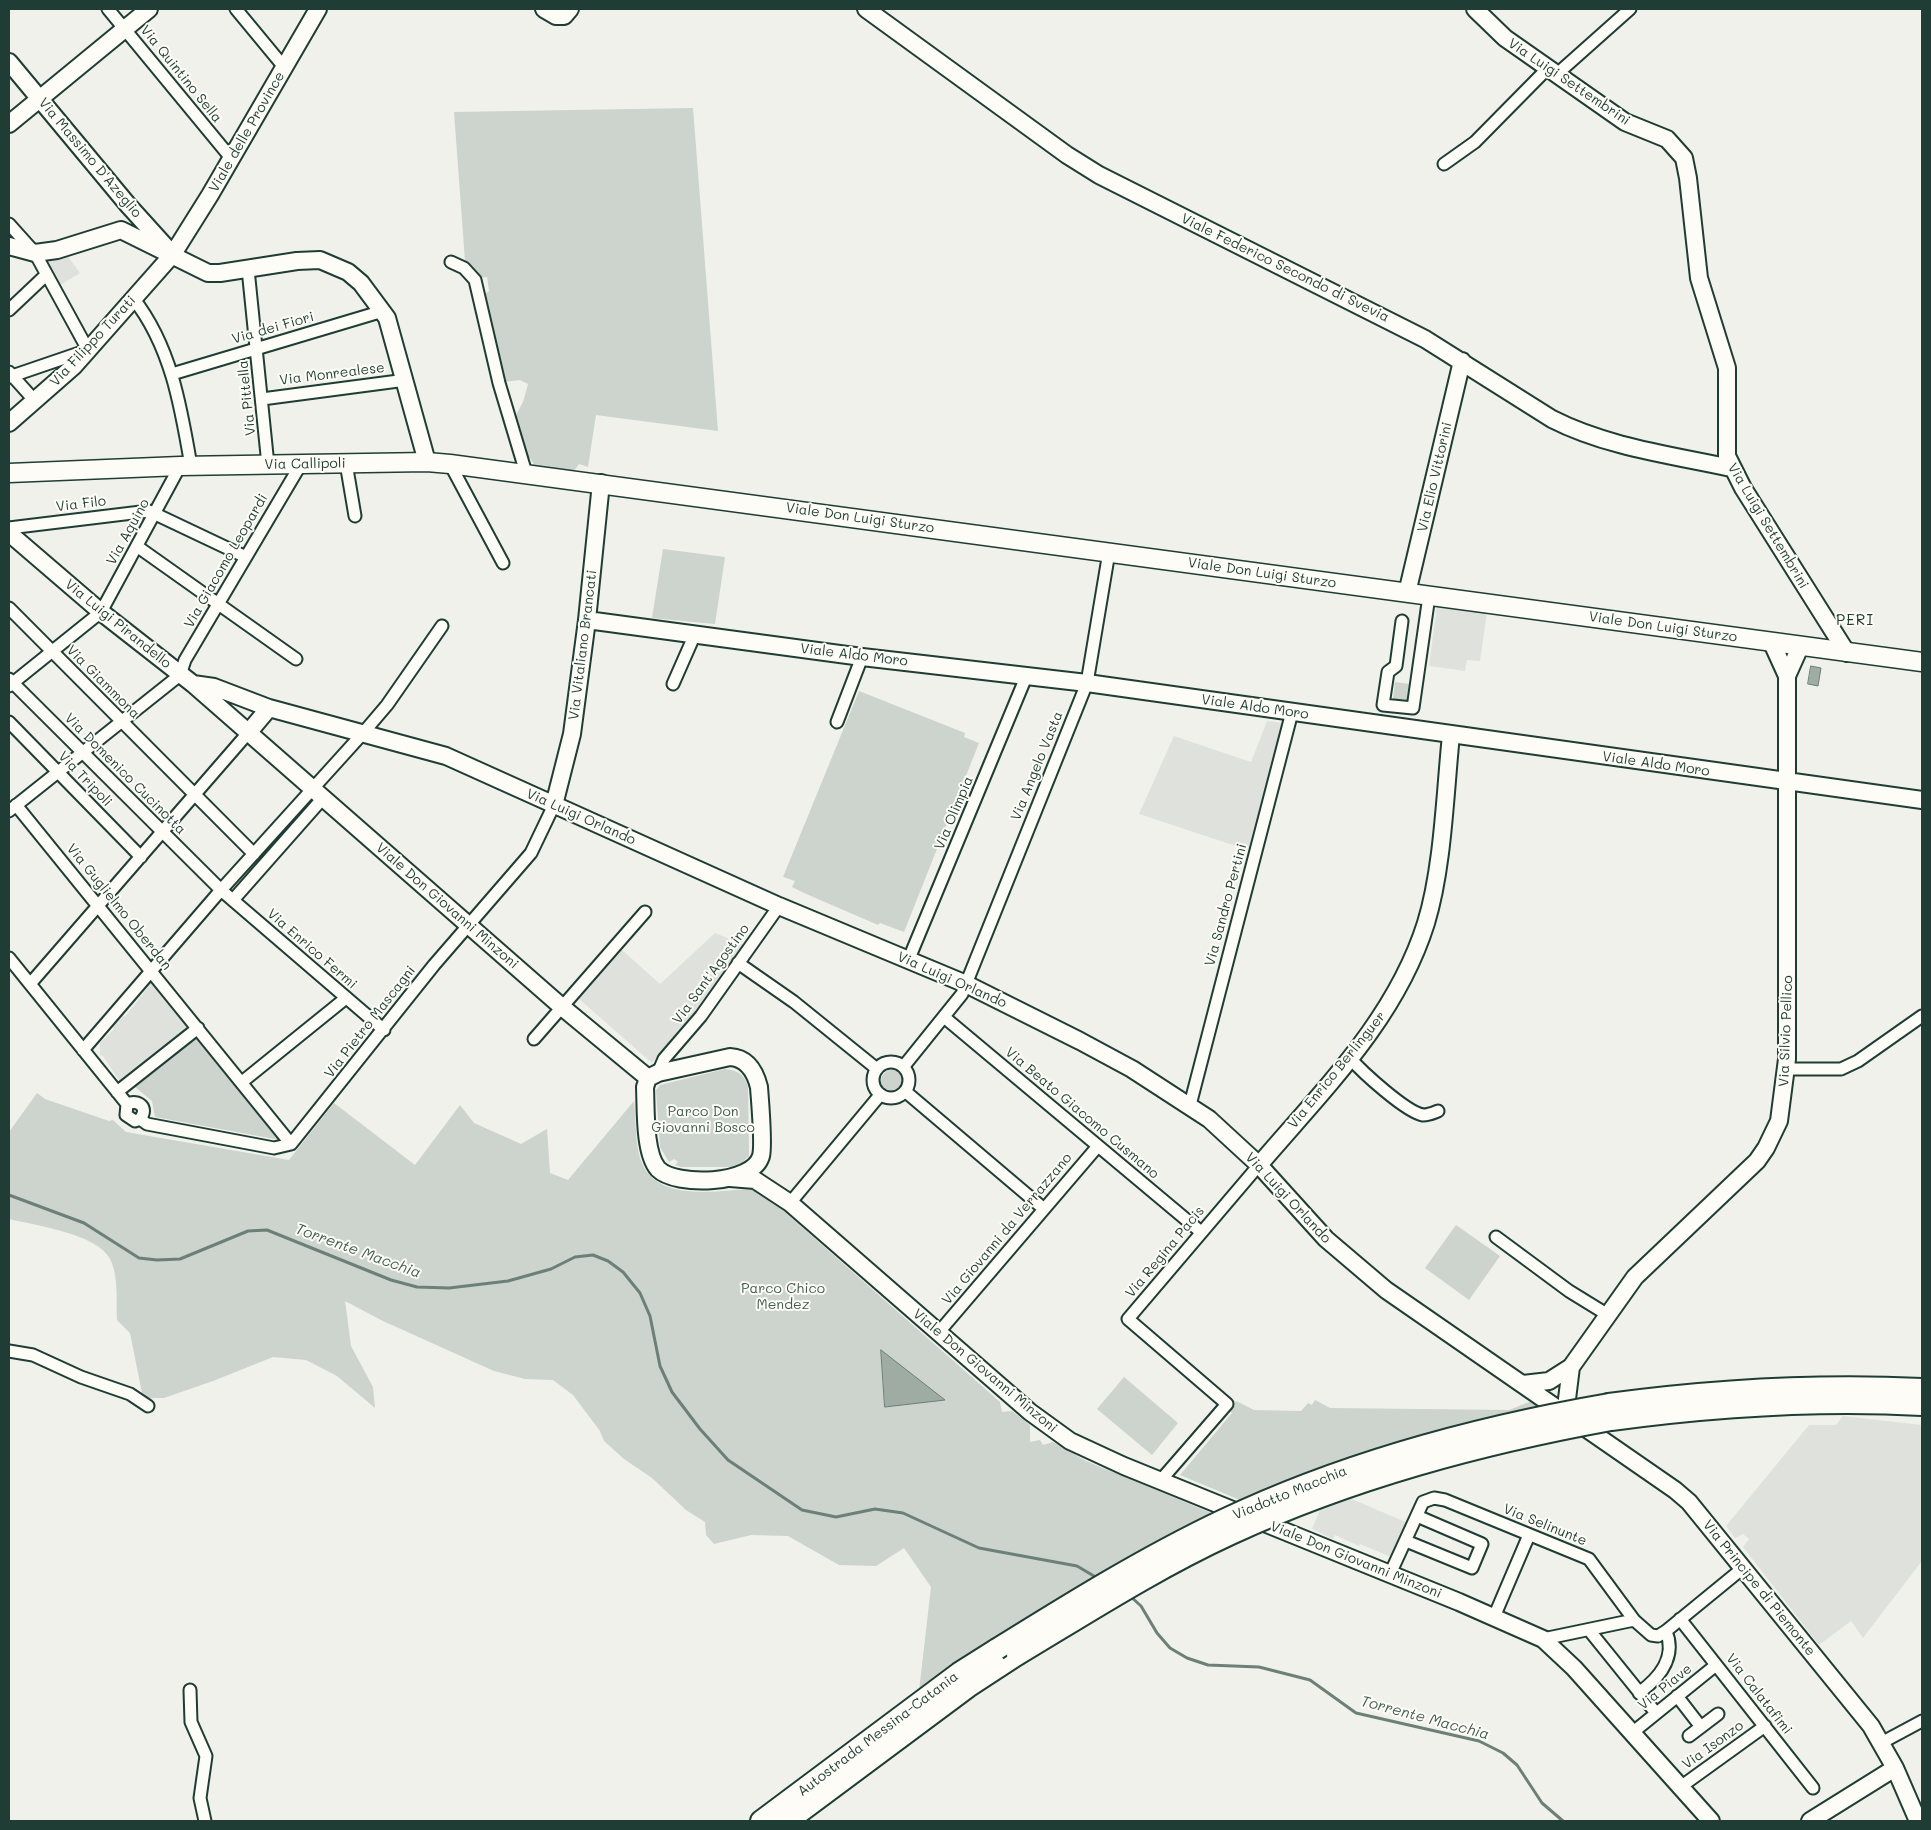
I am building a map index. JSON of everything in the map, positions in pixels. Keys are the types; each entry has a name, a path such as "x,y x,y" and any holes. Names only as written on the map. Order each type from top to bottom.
{"highway":[{"path":"1610,1412 1747,1389 1838,1386 1922,1390"},
{"path":"1610,1412 1689,1410 1784,1403 1922,1405"},
{"name":"Viadotto Macchia","path":"997,1649 1116,1577 1188,1537 1224,1519 1302,1486 1368,1462 1450,1437 1547,1415 1610,1412"},
{"name":"Viadotto Macchia","path":"1017,1655 1124,1591 1196,1551 1308,1501 1410,1466 1610,1412"},
{"name":"Autostrada Messina-Catania","path":"761,1821 959,1673 997,1649"},
{"name":"Autostrada Messina-Catania","path":"788,1821 968,1687 1017,1655"}],"main road":[{"name":"Via Callipoli","path":"9,473 186,466 427,462 601,483"},
{"name":"Viale Don Luigi Sturzo","path":"601,483 1807,648 1922,662"}],"street":[{"name":"Via Quintino Sella","path":"108,9 231,158"},
{"path":"9,124 149,9"},
{"path":"236,9 284,67"},
{"name":"Viale delle Province","path":"173,254 318,9"},
{"path":"544,9 556,16 567,12"},
{"name":"Viale Federico Secondo di Svevia","path":"866,9 1067,156 1099,175 1373,312 1462,361 1527,404 1571,429 1620,444 1731,468"},
{"name":"Via Luigi Settembrini","path":"1475,9 1494,30 1625,122 1667,139 1684,158 1699,278 1727,368 1726,443 1731,468 1847,653"},
{"path":"1444,164 1476,142 1552,71 1630,9"},
{"name":"Via Massimo D'Azeglio","path":"9,62 128,205 173,254"},
{"path":"34,253 57,250 122,230 133,224 134,219 128,205"},
{"path":"122,230 208,273 248,269 297,260 320,260 348,272 361,283 387,318 406,380 427,462"},
{"path":"10,234 34,253 88,350 10,375 35,401"},
{"name":"Via Filippo Turati","path":"9,423 88,350 173,254"},
{"path":"451,262 470,273 475,280 499,383 526,474"},
{"name":"Via Pittella","path":"248,269 268,465"},
{"path":"9,310 46,274"},
{"path":"133,298 144,312 172,374 179,397 186,466"},
{"name":"Via dei Fiori","path":"172,374 382,311"},
{"name":"Via Elio Vittorini","path":"1407,593 1462,361"},
{"name":"Via Monrealese","path":"262,399 406,380"},
{"path":"346,463 355,516"},
{"name":"Via Giacomo Leopardi","path":"187,679 185,660 301,464"},
{"path":"450,464 502,563"},
{"name":"Via Aquino","path":"101,612 155,514 186,466"},
{"name":"Via Vitaliano Brancati","path":"554,805 572,734 588,620 601,483"},
{"name":"Via Filo","path":"9,528 148,511 155,514"},
{"path":"155,514 246,557"},
{"name":"Via Luigi Pirandello","path":"9,533 101,612 187,679 250,734"},
{"path":"138,547 296,659"},
{"name":"Via Angelo Vasta","path":"907,1062 962,994 1087,683 1109,552"},
{"path":"1418,669 1396,666 1388,672 1383,705 1413,708 1429,596"},
{"name":"Via Giammona","path":"9,608 195,795"},
{"path":"10,683 101,612"},
{"path":"1787,676 1807,648 1824,636 1823,616"},
{"name":"Viale Aldo Moro","path":"588,620 862,657 1087,683 1922,800"},
{"path":"1396,666 1402,621"},
{"path":"233,900 387,705 442,626"},
{"path":"673,684 694,634"},
{"path":"1772,643 1787,676"},
{"path":"837,722 862,657"},
{"name":"Via Silvio Pellico","path":"1568,1375 1635,1277 1738,1181 1766,1148 1779,1121 1786,1069 1789,782 1787,676"},
{"name":"Via Olimpia","path":"908,961 1026,677"},
{"path":"12,808 122,722 187,679"},
{"name":"Via Luigi Orlando","path":"187,679 269,708 364,732 446,756 779,906 966,984 1088,1044 1190,1105 1229,1136 1260,1165 1294,1206 1354,1265 1386,1290 1548,1401"},
{"name":"Via Domenico Cucinotta","path":"10,683 221,890"},
{"path":"30,984 250,734 269,708"},
{"name":"Via Sandro Pertini","path":"1190,1105 1292,712"},
{"name":"Via Tripoli","path":"9,722 140,857"},
{"name":"Viale Don Giovanni Minzoni","path":"250,734 562,1006 653,1071"},
{"name":"Via Enrico Berlinguer","path":"1260,1165 1350,1058 1394,997 1412,961 1426,922 1437,865 1451,735"},
{"path":"81,1047 91,1040 254,854 317,793"},
{"path":"195,795 254,854"},
{"name":"Via Pietro Mascagni","path":"294,1141 434,965 532,853 554,805"},
{"name":"Via Guglielmo Oberdan","path":"12,808 98,906 294,1141"},
{"name":"Via Enrico Fermi","path":"221,890 384,1030"},
{"name":"Via Sant'Agostino","path":"653,1071 701,1016 779,906"},
{"path":"534,1039 645,912"},
{"path":"9,958 116,1092 127,1104 134,1101 140,1103 144,1108 144,1114 140,1119 147,1124 274,1148 294,1141"},
{"path":"738,963 794,1002 877,1069"},
{"path":"244,1080 346,998"},
{"path":"1786,1069 1841,1069 1858,1061 1922,1016"},
{"name":"Via Beato Giacomo Cusmano","path":"944,1017 1201,1232"},
{"path":"116,1092 198,1028"},
{"path":"730,1057 744,1061 756,1077 759,1087 761,1156 766,1176 790,1203 755,1180 730,1178 684,1180 674,1178 658,1169 649,1149 644,1087 653,1071 730,1057"},
{"path":"1350,1058 1379,1085 1416,1113 1424,1115 1438,1111"},
{"path":"790,1203 876,1100 898,1098 906,1092 910,1084 907,1062 885,1063 877,1069 873,1078 876,1100"},
{"path":"906,1092 1044,1209"},
{"name":"Via Giovanni da Verrazzano","path":"939,1332 1098,1146"},
{"path":"730,1178 745,1174 753,1168 761,1156"},
{"name":"Via Regina Pacis","path":"1161,1480 1227,1404 1128,1319 1260,1165"},
{"name":"Viale Don Giovanni Minzoni","path":"790,1203 1048,1426 1092,1451 1543,1639 1574,1668 1706,1818"},
{"path":"1496,1236 1570,1291 1608,1315"},
{"path":"9,1351 33,1355 81,1377 130,1394 148,1406"},
{"path":"1524,1384 1549,1381 1568,1375"},
{"path":"1548,1401 1568,1375"},
{"path":"1568,1375 1567,1399 1577,1421"},
{"name":"Via Principe di Piemonte","path":"1548,1401 1682,1496 1743,1568 1881,1742 1895,1768 1918,1821"},
{"name":"Via Selinunte","path":"1417,1516 1428,1498 1445,1500 1589,1559 1634,1620 1651,1635 1658,1636 1666,1630"},
{"path":"1390,1574 1417,1516 1482,1544 1472,1568 1406,1541"},
{"path":"1494,1617 1529,1535"},
{"path":"1639,1693 1663,1672 1668,1652 1666,1630 1743,1568"},
{"name":"Via Calatafimi","path":"1680,1618 1814,1788"},
{"path":"1543,1639 1634,1620"},
{"path":"1589,1630 1656,1713"},
{"name":"Via Piave","path":"1632,1733 1716,1665"},
{"path":"190,1690 191,1722 206,1756 200,1798 205,1821"},
{"path":"1677,1696 1701,1727"},
{"path":"1690,1736 1718,1714"},
{"path":"1881,1742 1922,1721"},
{"name":"Via Isonzo","path":"1679,1788 1765,1726"},
{"path":"1810,1821 1895,1768"}],"shaded area":[{"path":"66,254 80,273 57,287 44,263"},
{"path":"1437,606 1487,612 1480,661 1467,660 1465,671 1429,666"},
{"path":"1811,666 1821,668 1818,686 1808,684"},
{"path":"1267,721 1282,723 1248,850 1139,814 1174,736 1251,762"},
{"path":"715,933 744,945 711,993 652,1063 579,999 622,950 660,984"},
{"path":"152,982 189,1027 120,1082 103,1056 100,1055 100,1043 114,1029 112,1026 122,1014 125,1017"},
{"path":"881,1350 945,1400 885,1407"},
{"path":"1843,1416 1922,1425 1922,1561 1863,1638 1851,1621 1819,1645 1743,1547 1749,1539 1743,1534 1735,1538 1726,1526 1809,1425 1836,1425"},
{"path":"1347,1497 1408,1523 1391,1557 1335,1535 1333,1539 1312,1529 1322,1505"}],"green space":[{"path":"693,108 718,431 596,415 588,467 579,464 574,471 535,466 530,458 525,457 515,417 523,402 528,384 520,380 503,382 482,296 489,291 487,277 477,278 465,261 454,112"},
{"path":"663,549 725,557 715,624 652,618"},
{"path":"1395,682 1409,684 1407,700 1393,699"},
{"path":"859,691 965,733 964,737 979,743 904,932 880,923 878,925 804,893 792,887 795,881 783,877"},
{"path":"196,1037 280,1140 155,1117 152,1101 135,1087"},
{"name":"Parco Don Giovanni Bosco","path":"725,1069 740,1073 748,1086 749,1156 737,1167 681,1167 675,1165 678,1162 674,1159 669,1162 660,1147 656,1090 660,1085"},
{"path":"888,1070 896,1070 903,1077 903,1085 896,1092 888,1092 881,1085 881,1077"},
{"name":"Parco Chico Mendez","path":"37,1093 45,1099 109,1121 113,1120 126,1132 289,1160 334,1103 415,1165 460,1105 474,1123 521,1144 547,1129 550,1173 568,1180 634,1101 636,1137 640,1158 647,1173 659,1182 672,1188 688,1191 705,1192 753,1189 762,1192 1000,1402 1002,1412 1012,1411 1030,1425 1030,1442 1040,1440 1043,1445 1053,1442 1086,1461 1214,1514 1011,1628 919,1691 931,1587 904,1548 876,1566 839,1565 788,1536 751,1535 714,1544 706,1535 705,1522 686,1510 652,1478 624,1459 604,1441 600,1431 573,1395 553,1380 525,1379 494,1371 383,1321 345,1301 351,1346 373,1387 375,1408 337,1376 306,1360 273,1357 164,1398 143,1398 130,1333 117,1320 116,1281 110,1259 103,1250 79,1237 9,1219 9,1132"},
{"path":"1456,1225 1500,1256 1469,1300 1425,1268"},
{"path":"1124,1377 1178,1423 1152,1455 1097,1409"},
{"path":"1315,1400 1330,1408 1509,1410 1534,1400 1544,1406 1447,1429 1365,1453 1240,1500 1180,1475 1232,1413 1230,1411 1236,1401 1254,1410 1301,1411 1308,1403 1312,1405"}],"waterway":[{"name":"Torrente Macchia","path":"9,1195 84,1223 139,1258 157,1260 180,1259 248,1231 267,1230 391,1280 417,1287 449,1288 508,1281 551,1269 575,1257 593,1255 608,1261 623,1272 640,1293 650,1316 660,1366 672,1392 700,1429 728,1460 802,1510 836,1517 875,1509 903,1513 979,1548 1077,1566 1099,1579"},
{"name":"Torrente Macchia","path":"1129,1595 1141,1606 1157,1633 1170,1648 1187,1658 1208,1665 1259,1667 1310,1680 1356,1713 1479,1741 1503,1753 1517,1765 1542,1803 1563,1821"}],"district":[{"name":"PERI","path":"1855,620"}]}
